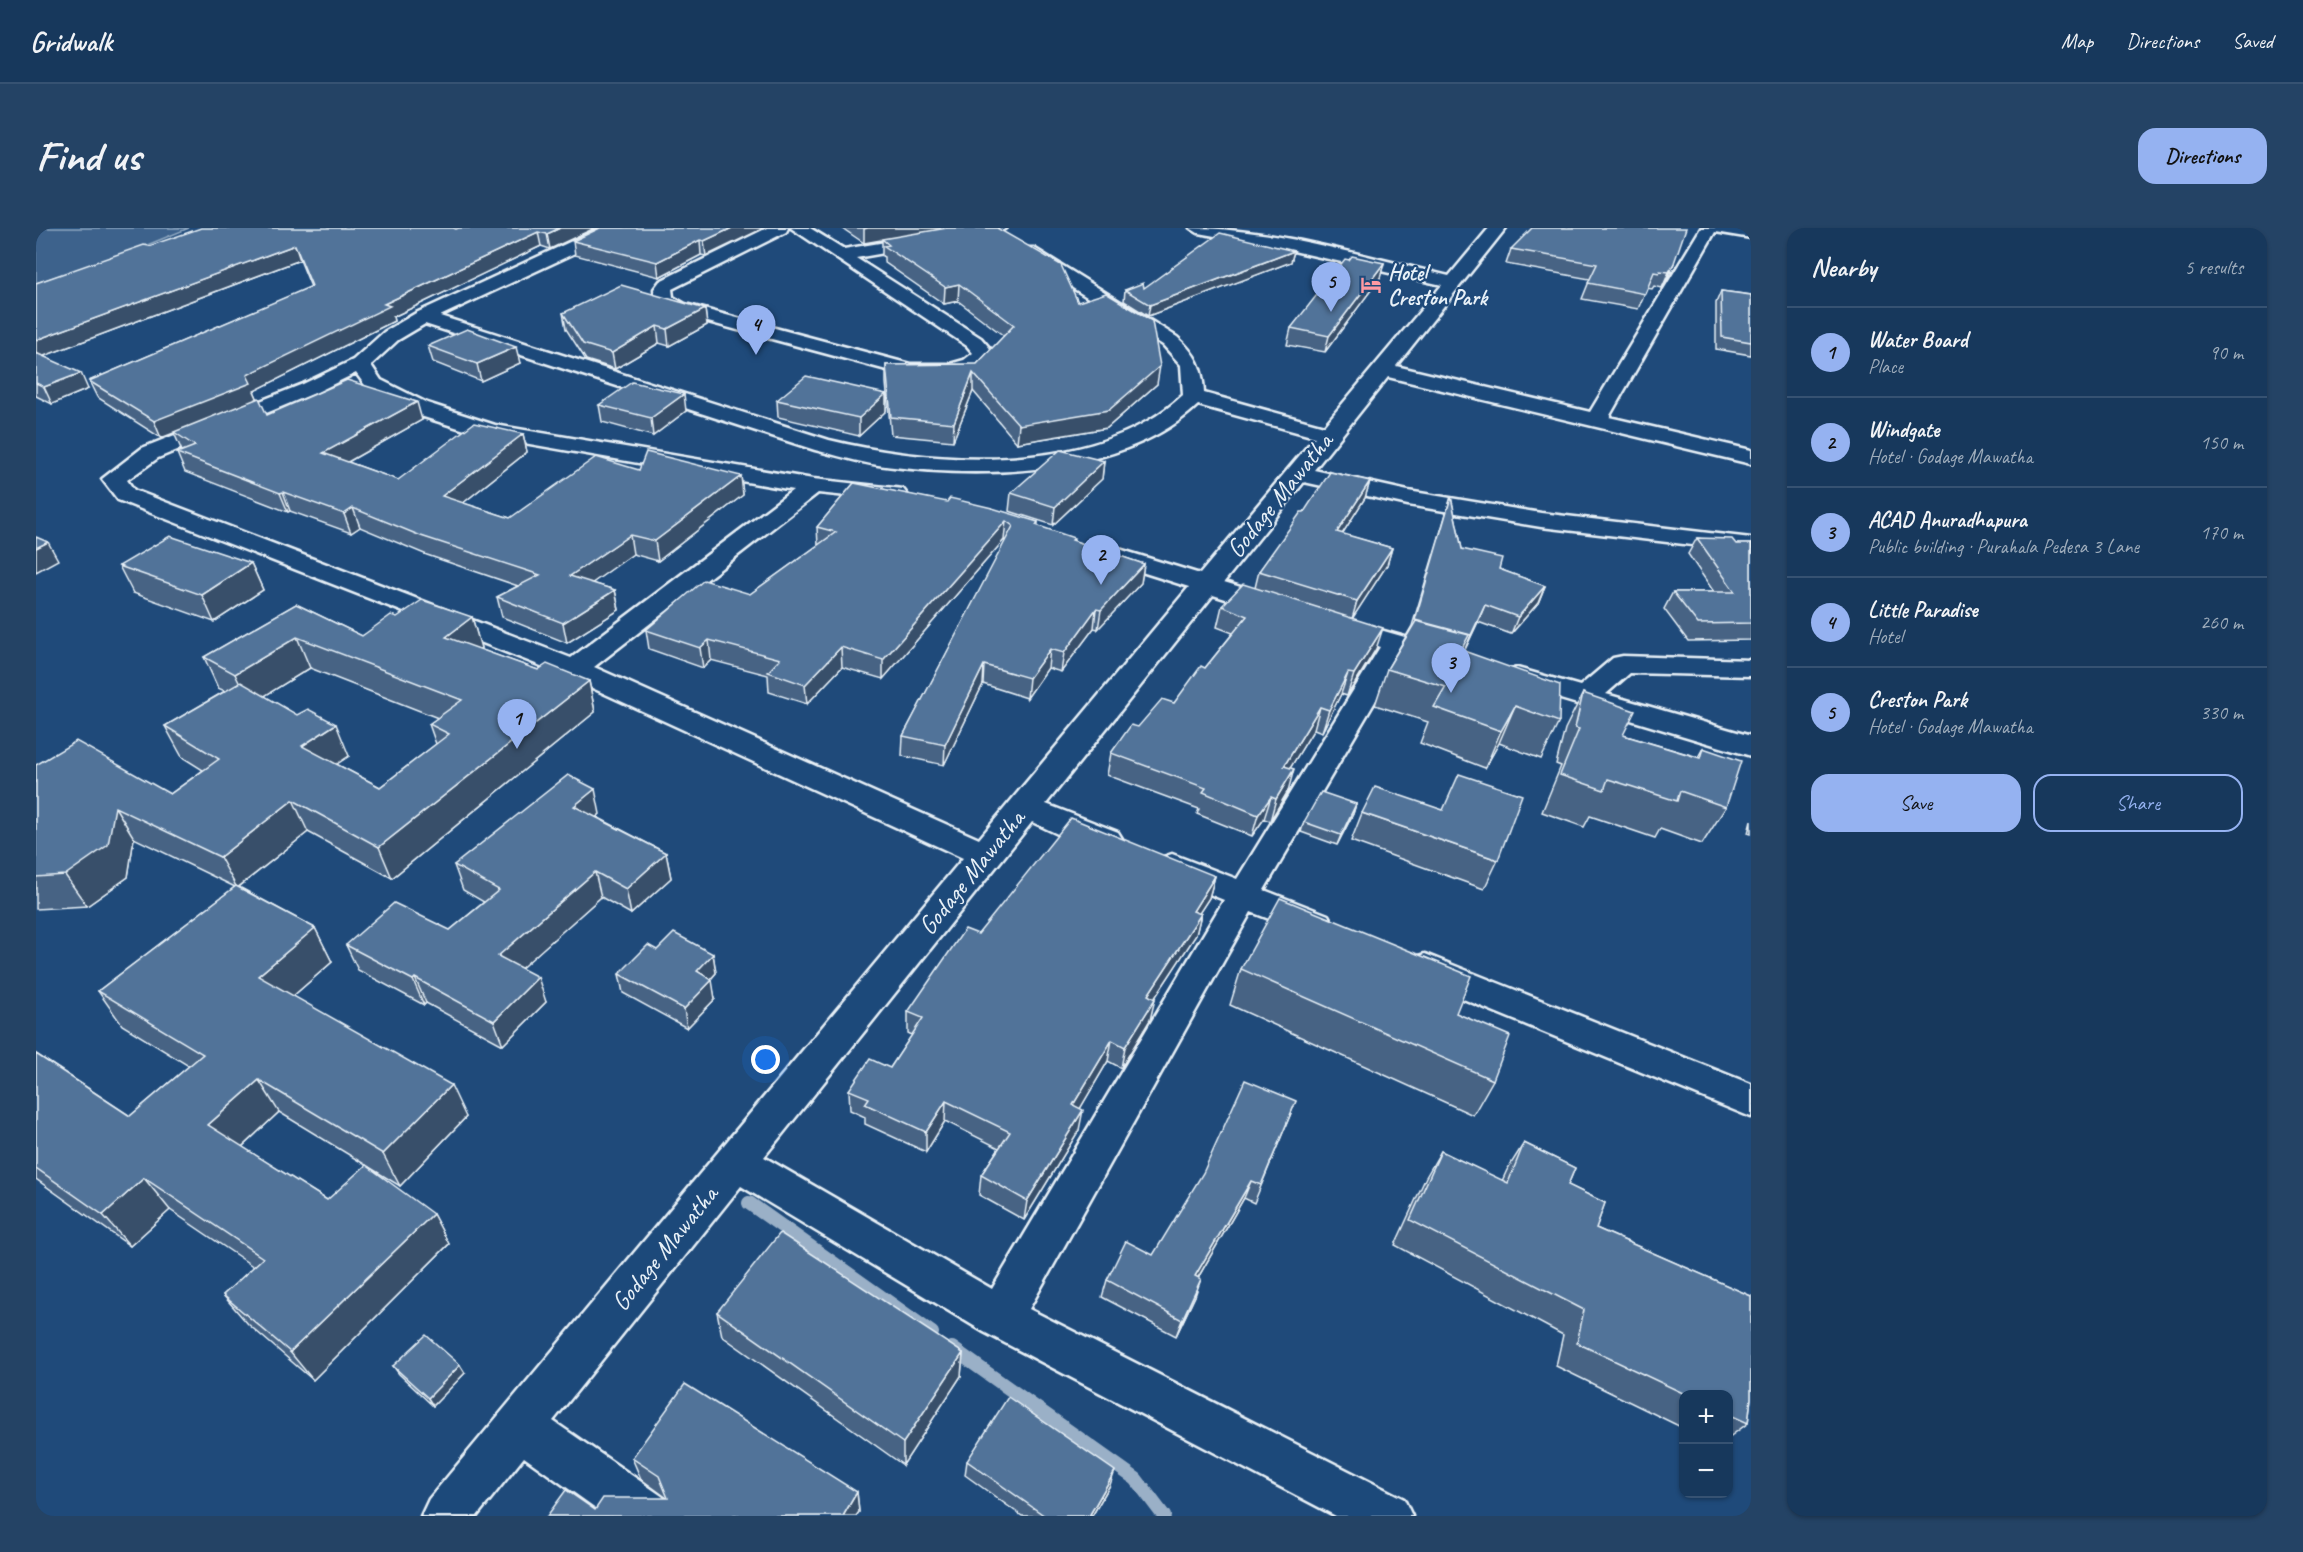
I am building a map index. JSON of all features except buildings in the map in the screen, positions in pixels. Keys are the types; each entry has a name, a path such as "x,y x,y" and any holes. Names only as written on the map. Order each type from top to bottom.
{"street":[{"path":"614,228 423,317 391,336 360,364 310,388 150,453 114,479 126,495 574,669 985,855"},
{"path":"780,228 666,285 663,289 664,299 678,308 909,370 932,372 955,369 968,366 981,356 982,352 974,342 800,228"},
{"path":"1198,228 1265,234 1454,282"},
{"name":"Godage Mawatha","path":"446,1516 1498,228"},
{"path":"1597,419 1708,228"},
{"path":"1717,228 1751,234"},
{"path":"841,255 996,229 1170,341 1184,353 1193,367 1194,397"},
{"path":"423,317 823,445 874,457 929,464 979,465 1022,462 1084,452 1115,444 1167,420 1194,397"},
{"path":"360,364 374,384 419,408 492,431 813,486 887,492 920,500"},
{"path":"1382,369 1751,457"},
{"path":"1194,397 1329,434"},
{"path":"1298,473 1408,498 1541,520 1751,545"},
{"path":"574,669 813,486"},
{"path":"1085,546 1395,644 1586,696 1751,746"},
{"path":"1000,1317 1244,895 1395,644"},
{"path":"1586,696 1623,664 1751,668"},
{"path":"1024,807 1343,935"},
{"path":"1398,958 1751,1101"},
{"path":"735,1161 1000,1317 1388,1516"},
{"path":"520,1426 650,1516"}],"shaded area":[{"path":"36,228 189,228 36,290"}],"waterway":[{"path":"749,1203 932,1333"},
{"path":"952,1348 1136,1479 1164,1516"}],"place":[{"name":"Hotel Creston Park","path":"1371,285"},
{"name":"Creston Park","path":"1331,312"},
{"name":"Little Paradise","path":"756,355"},
{"name":"Windgate","path":"1101,585"},
{"name":"ACAD Anuradhapura","path":"1451,693"},
{"name":"Water Board","path":"517,749"}]}
